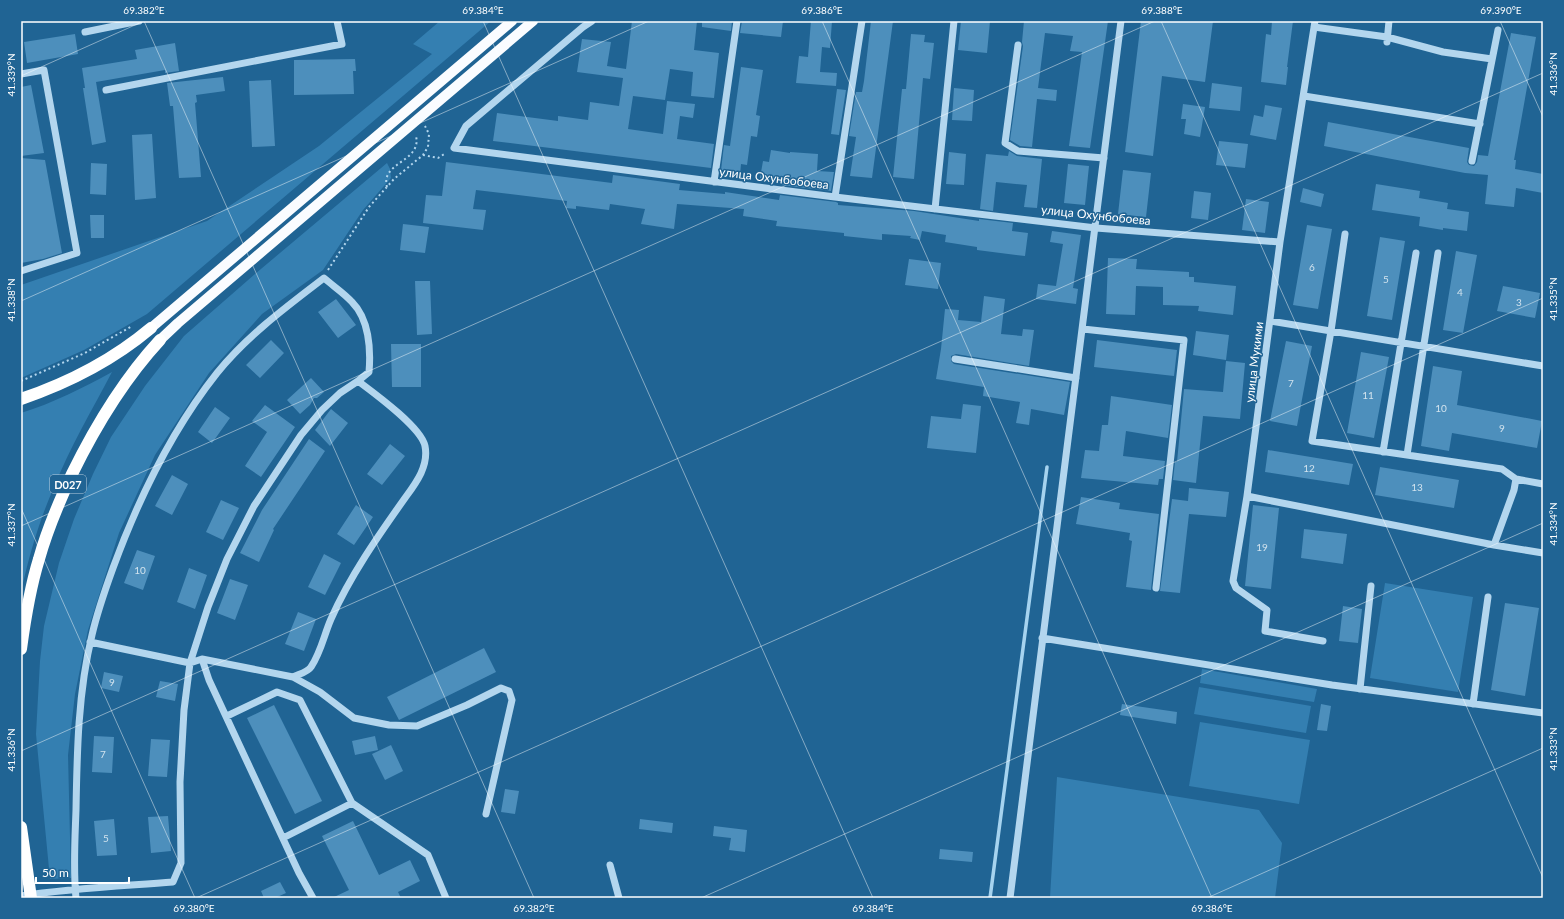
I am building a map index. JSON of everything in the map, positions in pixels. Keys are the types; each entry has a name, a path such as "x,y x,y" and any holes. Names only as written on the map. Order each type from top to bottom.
{"highway":[{"path":"21,399 91,369 128,347 151,328"},
{"name":"D027","path":"21,649 31,592 39,559 50,524 65,490 109,405 134,370 160,340"},
{"path":"21,827 27,896"}],"main road":[{"path":"151,328 512,21"},
{"name":"D027","path":"160,340 178,323 533,21"}],"street":[{"path":"85,32 139,21"},
{"path":"106,90 342,44 337,21"},
{"path":"454,148 466,126 592,21"},
{"path":"714,182 737,21"},
{"path":"835,197 862,21"},
{"path":"935,209 954,21"},
{"path":"1010,898 1121,21"},
{"path":"1387,39 1389,21"},
{"path":"1314,24 1443,52 1492,59"},
{"name":"улица Мукими","path":"1314,24 1304,96 1280,242 1247,496 1233,581 1236,588 1267,610 1265,631 1323,641"},
{"path":"1472,161 1498,30"},
{"path":"1018,45 1005,143 1018,151 1104,158"},
{"path":"21,74 44,70 76,253 21,271"},
{"path":"1304,96 1480,124"},
{"name":"улица Охунбобоева","path":"454,148 714,182 1096,228 1280,242"},
{"path":"1345,234 1331,331 1312,441 1502,469 1516,479 1543,484"},
{"path":"1383,452 1416,253"},
{"path":"1407,455 1438,253"},
{"path":"27,896 75,890 173,882 181,863 180,782 184,710 190,663 208,607 227,559 254,506 297,441 322,410 340,393 369,372 371,356 365,322 353,302 324,278 270,318 243,344 217,373 188,415 161,460 125,536 108,583 90,642 82,691 77,742 75,890 76,898"},
{"path":"1270,321 1543,366"},
{"path":"1082,329 1184,340 1156,588"},
{"path":"955,359 1076,378"},
{"path":"293,677 310,669 319,653 331,620 357,571 386,524 415,483 425,463 425,446 421,436 381,399 358,381"},
{"path":"1494,545 1514,490 1516,479"},
{"path":"1247,496 1494,545 1543,552"},
{"path":"1360,689 1371,586"},
{"path":"1473,704 1488,597"},
{"path":"1042,638 1360,689 1543,713"},
{"path":"90,642 190,663 202,659 293,677 320,692 354,718 389,725 417,726 467,705 501,688 510,691 512,700 486,814"},
{"path":"202,659 209,680 299,872 313,898"},
{"path":"227,716 277,692 300,700 352,803 428,855 446,898"},
{"path":"284,838 352,803"},
{"path":"610,865 619,898"}],"path":[{"path":"324,278 331,263 369,207 387,187 428,148 429,134 424,126"},
{"path":"387,187 386,182 388,173 416,149 417,141 415,133"},
{"path":"422,155 438,158 454,148"},
{"path":"21,382 85,353 138,323"}],"shaded area":[{"path":"440,21 491,21 147,314 84,350 21,378 21,285 207,221 319,146 432,54 413,44"},
{"path":"387,163 390,169 391,178 363,210 323,270 262,314 209,373 155,455 119,533 88,630 75,694 68,755 71,878 50,879 36,734 40,661 44,626 59,563 74,519 93,474 111,437 145,386 184,336"},
{"path":"112,372 60,472 35,539 21,592 21,413 68,395"},
{"path":"1385,583 1473,597 1458,692 1370,678"},
{"path":"1202,669 1317,689 1314,702 1200,683"},
{"path":"1199,687 1311,706 1306,733 1194,714"},
{"path":"1200,722 1310,740 1299,804 1189,786"},
{"path":"1057,777 1259,810 1282,843 1275,898 1050,898"}],"building":[{"path":"632,21 697,21 694,50 719,53 714,98 691,96 693,72 670,69 665,100 633,96 628,129 663,134 667,101 695,104 693,118 680,116 677,139 714,144 711,168 493,141 497,113 558,121 558,116 588,120 590,102 619,106 623,78 577,72 582,39 611,42 607,66 626,69"},
{"path":"702,21 732,21 731,31 702,27"},
{"path":"742,21 783,21 781,37 740,33"},
{"path":"811,21 832,21 830,48 822,47 820,72 837,73 836,86 796,83 799,56 808,57"},
{"path":"871,21 893,21 872,178 850,176 856,137 849,136 856,92 862,92"},
{"path":"961,21 990,21 987,53 958,50"},
{"path":"1024,21 1108,21 1090,148 1069,146 1082,52 1070,51 1073,36 1045,33 1038,88 1057,90 1056,101 1037,99 1032,147 1020,146 1010,140 1023,46"},
{"path":"1141,21 1213,21 1205,82 1162,76 1153,156 1125,152"},
{"path":"1272,21 1293,21 1286,85 1261,82 1266,34 1271,35"},
{"path":"1511,33 1536,37 1514,160 1516,160 1515,169 1543,174 1543,193 1516,188 1514,207 1485,204 1488,175 1465,173 1324,146 1328,122 1469,148 1467,162 1469,165 1474,166 1477,162 1478,155 1488,156"},
{"path":"75,34 78,54 27,63 24,42"},
{"path":"911,34 925,35 924,42 934,43 930,79 923,78 914,179 893,177 902,89 906,89"},
{"path":"175,43 179,71 165,73 165,70 96,82 106,142 92,145 83,88 85,88 82,68 137,59 135,50"},
{"path":"355,59 356,71 353,71 354,94 294,95 294,60"},
{"path":"741,67 763,70 756,115 760,116 757,137 751,136 747,165 741,164 740,175 727,173 728,170 721,170 724,145 730,146"},
{"path":"223,77 225,91 196,95 197,102 195,103 201,177 179,178 173,106 170,106 167,83"},
{"path":"271,80 275,146 252,147 249,81"},
{"path":"1212,83 1242,87 1240,111 1209,108"},
{"path":"31,85 44,153 21,156 21,87"},
{"path":"954,88 974,90 972,121 952,120"},
{"path":"837,89 846,90 839,135 831,134"},
{"path":"1183,104 1205,107 1200,137 1184,134 1186,119 1181,119"},
{"path":"1265,105 1282,108 1276,140 1250,135 1254,115 1263,117"},
{"path":"152,134 156,198 135,200 132,135"},
{"path":"1219,141 1248,144 1245,168 1216,165"},
{"path":"771,150 790,153 818,154 817,171 834,172 831,191 781,185 781,181 760,178 763,161 769,162"},
{"path":"1009,151 1017,156 1042,159 1037,208 1024,207 1027,185 996,182 993,211 980,209 986,154 1008,156"},
{"path":"949,152 966,154 964,185 946,184"},
{"path":"21,158 45,160 62,253 43,259 21,263"},
{"path":"446,162 612,183 613,175 680,184 679,190 725,194 725,192 779,200 780,195 836,202 838,205 914,211 979,221 979,219 1013,223 1012,231 1028,233 1025,256 977,250 977,247 945,242 946,235 922,231 920,240 910,238 911,236 882,234 882,240 844,236 844,233 776,226 777,221 743,216 744,209 677,204 674,229 641,224 645,209 610,204 609,210 576,206 576,209 566,208 567,201 476,190 473,209 486,210 483,230 423,223 426,195 442,196"},
{"path":"91,163 107,164 106,195 90,194"},
{"path":"1068,164 1089,166 1085,205 1064,203"},
{"path":"1123,170 1151,173 1146,217 1118,214"},
{"path":"1376,184 1420,191 1419,198 1448,203 1447,209 1469,212 1467,231 1443,228 1443,230 1419,226 1420,217 1372,210"},
{"path":"1303,188 1324,194 1321,207 1300,202"},
{"path":"1194,191 1211,193 1208,220 1191,218"},
{"path":"1246,199 1269,202 1265,233 1242,230"},
{"path":"90,215 104,215 104,238 91,238"},
{"path":"403,224 429,227 425,253 400,250"},
{"path":"1307,225 1332,229 1318,309 1293,305"},
{"path":"1052,231 1081,235 1073,288 1078,289 1076,304 1036,299 1038,284 1056,286 1063,244 1050,242"},
{"path":"1380,237 1405,241 1392,320 1367,316"},
{"path":"1456,251 1477,255 1463,333 1443,330"},
{"path":"1108,258 1137,259 1136,269 1189,272 1189,277 1194,277 1194,282 1236,286 1233,315 1198,311 1199,306 1163,305 1163,287 1136,286 1135,315 1106,314"},
{"path":"909,259 941,263 938,289 905,285"},
{"path":"415,281 430,281 432,334 417,335"},
{"path":"1503,286 1540,293 1535,318 1497,311"},
{"path":"984,296 1005,299 1001,334 1022,336 1023,329 1034,330 1029,366 956,354 951,356 951,361 954,364 1070,382 1064,415 1031,409 1029,425 1016,423 1020,402 983,396 984,387 936,379 945,309 959,310 958,320 981,322"},
{"path":"336,299 356,325 338,338 318,312"},
{"path":"1196,331 1229,335 1226,360 1193,355"},
{"path":"271,340 284,353 260,378 246,365"},
{"path":"1097,340 1177,350 1174,376 1094,367"},
{"path":"1286,341 1312,346 1297,426 1270,421"},
{"path":"391,344 421,344 421,387 392,387"},
{"path":"1361,352 1389,357 1374,438 1347,433"},
{"path":"1226,361 1245,363 1240,419 1203,416 1196,483 1173,480 1175,462 1177,462 1184,389 1223,392"},
{"path":"1433,366 1462,371 1457,405 1542,421 1537,448 1452,433 1449,451 1421,446"},
{"path":"311,378 324,392 317,398 314,398 310,405 300,414 287,400"},
{"path":"1111,396 1172,405 1168,438 1126,431 1123,456 1165,461 1163,479 1159,479 1158,485 1081,478 1085,450 1099,451 1102,425 1108,425"},
{"path":"963,404 981,406 976,453 927,448 931,416 961,419"},
{"path":"265,405 295,427 261,477 245,466 267,432 252,421"},
{"path":"215,407 230,418 212,443 198,432"},
{"path":"331,409 348,423 330,446 315,430"},
{"path":"309,439 325,451 273,529 274,530 259,562 240,553 262,510"},
{"path":"390,444 405,456 382,485 367,474"},
{"path":"1268,450 1353,464 1349,485 1265,472"},
{"path":"1380,467 1459,480 1454,508 1375,495"},
{"path":"172,475 188,484 172,515 155,506"},
{"path":"1189,488 1229,492 1226,517 1189,514 1180,593 1160,591 1172,499 1188,501"},
{"path":"1081,497 1120,503 1119,509 1159,514 1151,590 1126,587 1132,541 1129,540 1130,533 1076,524"},
{"path":"221,500 239,508 223,540 206,532"},
{"path":"356,505 373,517 354,545 337,534"},
{"path":"1253,505 1279,508 1271,589 1245,586"},
{"path":"1304,529 1347,534 1343,564 1301,558"},
{"path":"137,550 155,556 143,590 124,583"},
{"path":"324,554 341,563 325,595 308,587"},
{"path":"189,568 207,575 195,609 177,602"},
{"path":"230,579 248,585 235,620 217,613"},
{"path":"1505,603 1539,608 1525,696 1491,690"},
{"path":"1343,606 1362,609 1358,643 1339,641"},
{"path":"298,612 316,619 304,651 285,644"},
{"path":"484,648 496,672 399,720 387,697"},
{"path":"104,672 123,676 119,692 101,688"},
{"path":"160,681 178,684 175,701 156,697"},
{"path":"1122,704 1177,712 1176,724 1120,715"},
{"path":"1321,704 1331,706 1327,731 1317,730"},
{"path":"274,705 322,801 295,814 247,718"},
{"path":"94,736 114,737 112,773 92,772"},
{"path":"375,736 378,750 355,755 352,741"},
{"path":"151,739 170,740 167,777 148,776"},
{"path":"391,745 403,771 385,780 372,754"},
{"path":"505,789 519,791 515,814 501,812"},
{"path":"168,816 171,851 151,853 148,817"},
{"path":"114,819 117,855 97,856 94,821"},
{"path":"640,819 673,823 672,833 639,829"},
{"path":"353,821 379,875 410,860 420,881 398,892 401,898 332,898 349,890 322,836"},
{"path":"714,826 747,830 745,852 729,850 731,838 713,836"},
{"path":"940,849 973,852 972,862 939,859"},
{"path":"280,882 286,893 275,898 264,898 261,891"}],"waterway":[{"path":"990,898 1047,467"}]}
